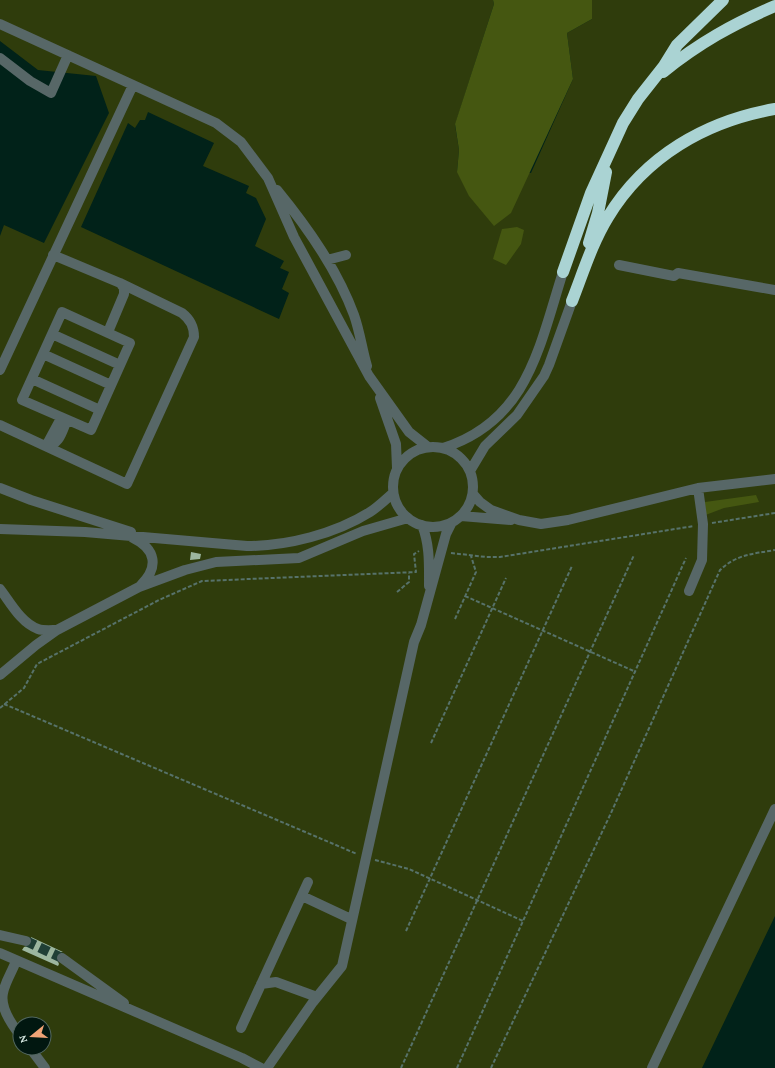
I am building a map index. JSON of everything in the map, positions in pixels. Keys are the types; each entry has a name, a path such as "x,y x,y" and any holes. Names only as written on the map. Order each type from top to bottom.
{"highway":[{"path":"563,272 591,193 623,123 638,99 677,45 723,0"},
{"path":"653,80 684,55 712,36 775,6"},
{"path":"572,301 598,237 608,218 631,186 654,162 679,144 723,121 749,113 775,109"},
{"path":"572,301 598,212 610,151"}],"street":[{"path":"0,24 216,123 241,142 311,233 327,260 354,316 363,343 369,376"},
{"path":"0,58 30,81 51,93 68,55"},
{"path":"0,370 133,85"},
{"path":"268,178 294,237 369,376 409,432 428,447"},
{"path":"0,425 127,484 194,337 194,328 189,318 182,313 120,283 53,255"},
{"path":"327,260 346,255"},
{"path":"619,265 674,276 678,273 775,290"},
{"path":"442,448 460,442 479,432 505,410 518,394 532,366 563,272"},
{"path":"104,331 120,283"},
{"path":"470,471 485,446 517,416 544,376 572,301"},
{"path":"62,312 130,343 91,430 22,400 52,334 62,312"},
{"path":"52,334 120,365"},
{"path":"43,354 112,385"},
{"path":"32,379 100,410"},
{"path":"376,387 396,444 397,468 393,480 393,492 400,509 408,518 422,525 437,527 452,522 461,516 468,506 472,494 473,482 470,471 459,456 442,448 420,448 407,456 397,468"},
{"path":"46,446 53,446 57,442 65,418"},
{"path":"472,494 491,510 519,520 541,524 551,523 698,488 775,480"},
{"path":"0,488 31,500 152,538"},
{"path":"689,591 702,560 703,524 698,488"},
{"path":"0,529 127,536 247,546 272,546 316,535 359,518 370,512 393,492"},
{"path":"461,516 498,520 519,520"},
{"path":"0,675 36,645 57,630 139,587 185,570 216,562 299,558 363,532 408,518"},
{"path":"267,1068 317,997 342,966 351,919 414,642 421,625 428,596 443,552 446,534 452,522"},
{"path":"422,525 429,551 428,596"},
{"path":"127,536 142,542 150,550 153,569 148,578 139,587"},
{"path":"0,589 19,614 29,624 39,629 57,630"},
{"path":"652,1068 775,809"},
{"path":"241,1028 308,882"},
{"path":"302,896 351,919"},
{"path":"0,935 26,941"},
{"path":"0,953 242,1058 261,1068"},
{"path":"62,958 138,1014"},
{"path":"12,1024 5,1008 2,994 16,961"},
{"path":"261,984 276,982 317,997"},
{"path":"36,1056 45,1068"}],"path":[{"path":"443,552 471,556 500,557 775,513"},
{"path":"491,1068 610,813 720,570 730,561 744,556 775,550"},
{"path":"0,708 24,688 37,664 159,600 202,581 409,573 416,572 416,552 429,551"},
{"path":"401,1068 634,555"},
{"path":"455,619 476,572 471,556"},
{"path":"457,1068 686,558"},
{"path":"406,931 572,566"},
{"path":"397,592 409,582 409,573"},
{"path":"431,743 506,578"},
{"path":"465,596 636,672"},
{"path":"4,704 365,858 409,869 523,921"}],"green space":[{"path":"0,0 493,0 494,4 455,125 459,150 457,172 531,173 573,79 567,33 592,19 592,0 775,0 775,916 702,1068 0,1068 0,236 4,225 44,243 109,113 96,76 38,70 0,41","holes":["148,112 214,143 203,166 249,186 246,193 256,198 266,219 255,246 284,261 280,268 289,272 282,289 289,293 279,319 81,227 128,123 135,128 140,120 145,120"]},
{"path":"493,0 592,0 592,19 567,33 573,79 511,213 494,226 469,196 457,172 459,150 455,124 494,4"},
{"path":"517,227 524,230 521,244 506,265 493,259 502,229"},
{"path":"756,495 759,502 724,508 703,516 705,502"}],"building":[{"path":"191,552 201,554 200,559 190,560"},
{"path":"31,937 63,952 59,952 56,957 59,964 58,966 22,950 24,947 31,945"}],"tunnel":[{"path":"26,941 62,958"}]}
